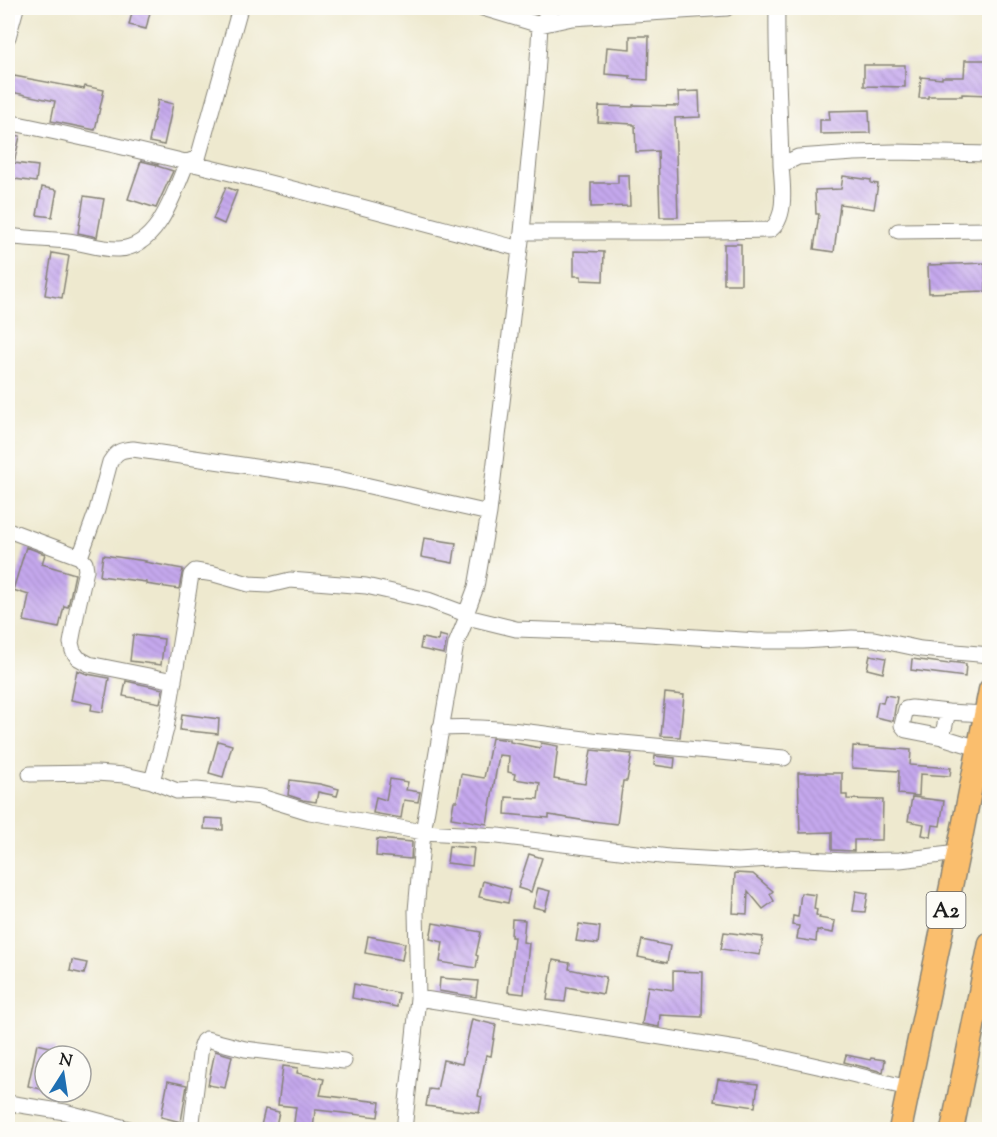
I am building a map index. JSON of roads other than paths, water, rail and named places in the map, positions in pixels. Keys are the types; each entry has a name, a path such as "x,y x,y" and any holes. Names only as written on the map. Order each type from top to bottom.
{"highway":[{"name":"A2","path":"900,1130 990,690"},
{"name":"A2","path":"952,1130 990,943"}],"street":[{"path":"8,37 16,8"},
{"path":"8,236 69,241 119,249 131,247 154,230 166,212 188,162 198,158 240,8"},
{"path":"483,8 540,25 568,13 727,8"},
{"path":"404,1130 418,998 416,911 423,832 456,644 476,587 489,513 522,232 540,25 552,8"},
{"path":"522,232 770,230 774,227 782,206 780,106 776,53 777,8"},
{"path":"8,122 188,162 520,249"},
{"path":"781,165 798,158 854,153 990,154"},
{"path":"898,231 990,230"},
{"path":"80,557 97,510 110,462 122,450 134,449 343,480 489,513"},
{"path":"8,530 80,557 85,562 87,570 71,643 78,658 89,664 174,681"},
{"path":"152,781 166,729 190,575 195,571 249,584 269,585 290,580 366,586 428,600 467,615 516,629 758,640 874,639 921,649 990,654"},
{"path":"978,748 942,737 906,730 902,725 904,714 906,710 912,708 985,714"},
{"path":"942,737 948,712"},
{"path":"440,728 469,727 529,731 599,741 784,758"},
{"path":"30,774 124,775 152,781 177,791 197,790 261,797 310,812 423,832 498,836 669,857 738,861 786,858 845,861 900,860 958,853"},
{"path":"418,998 755,1052 908,1088"},
{"path":"191,1130 201,1046 206,1039 245,1049 344,1060"},
{"path":"8,1103 65,1112 129,1129"}]}
